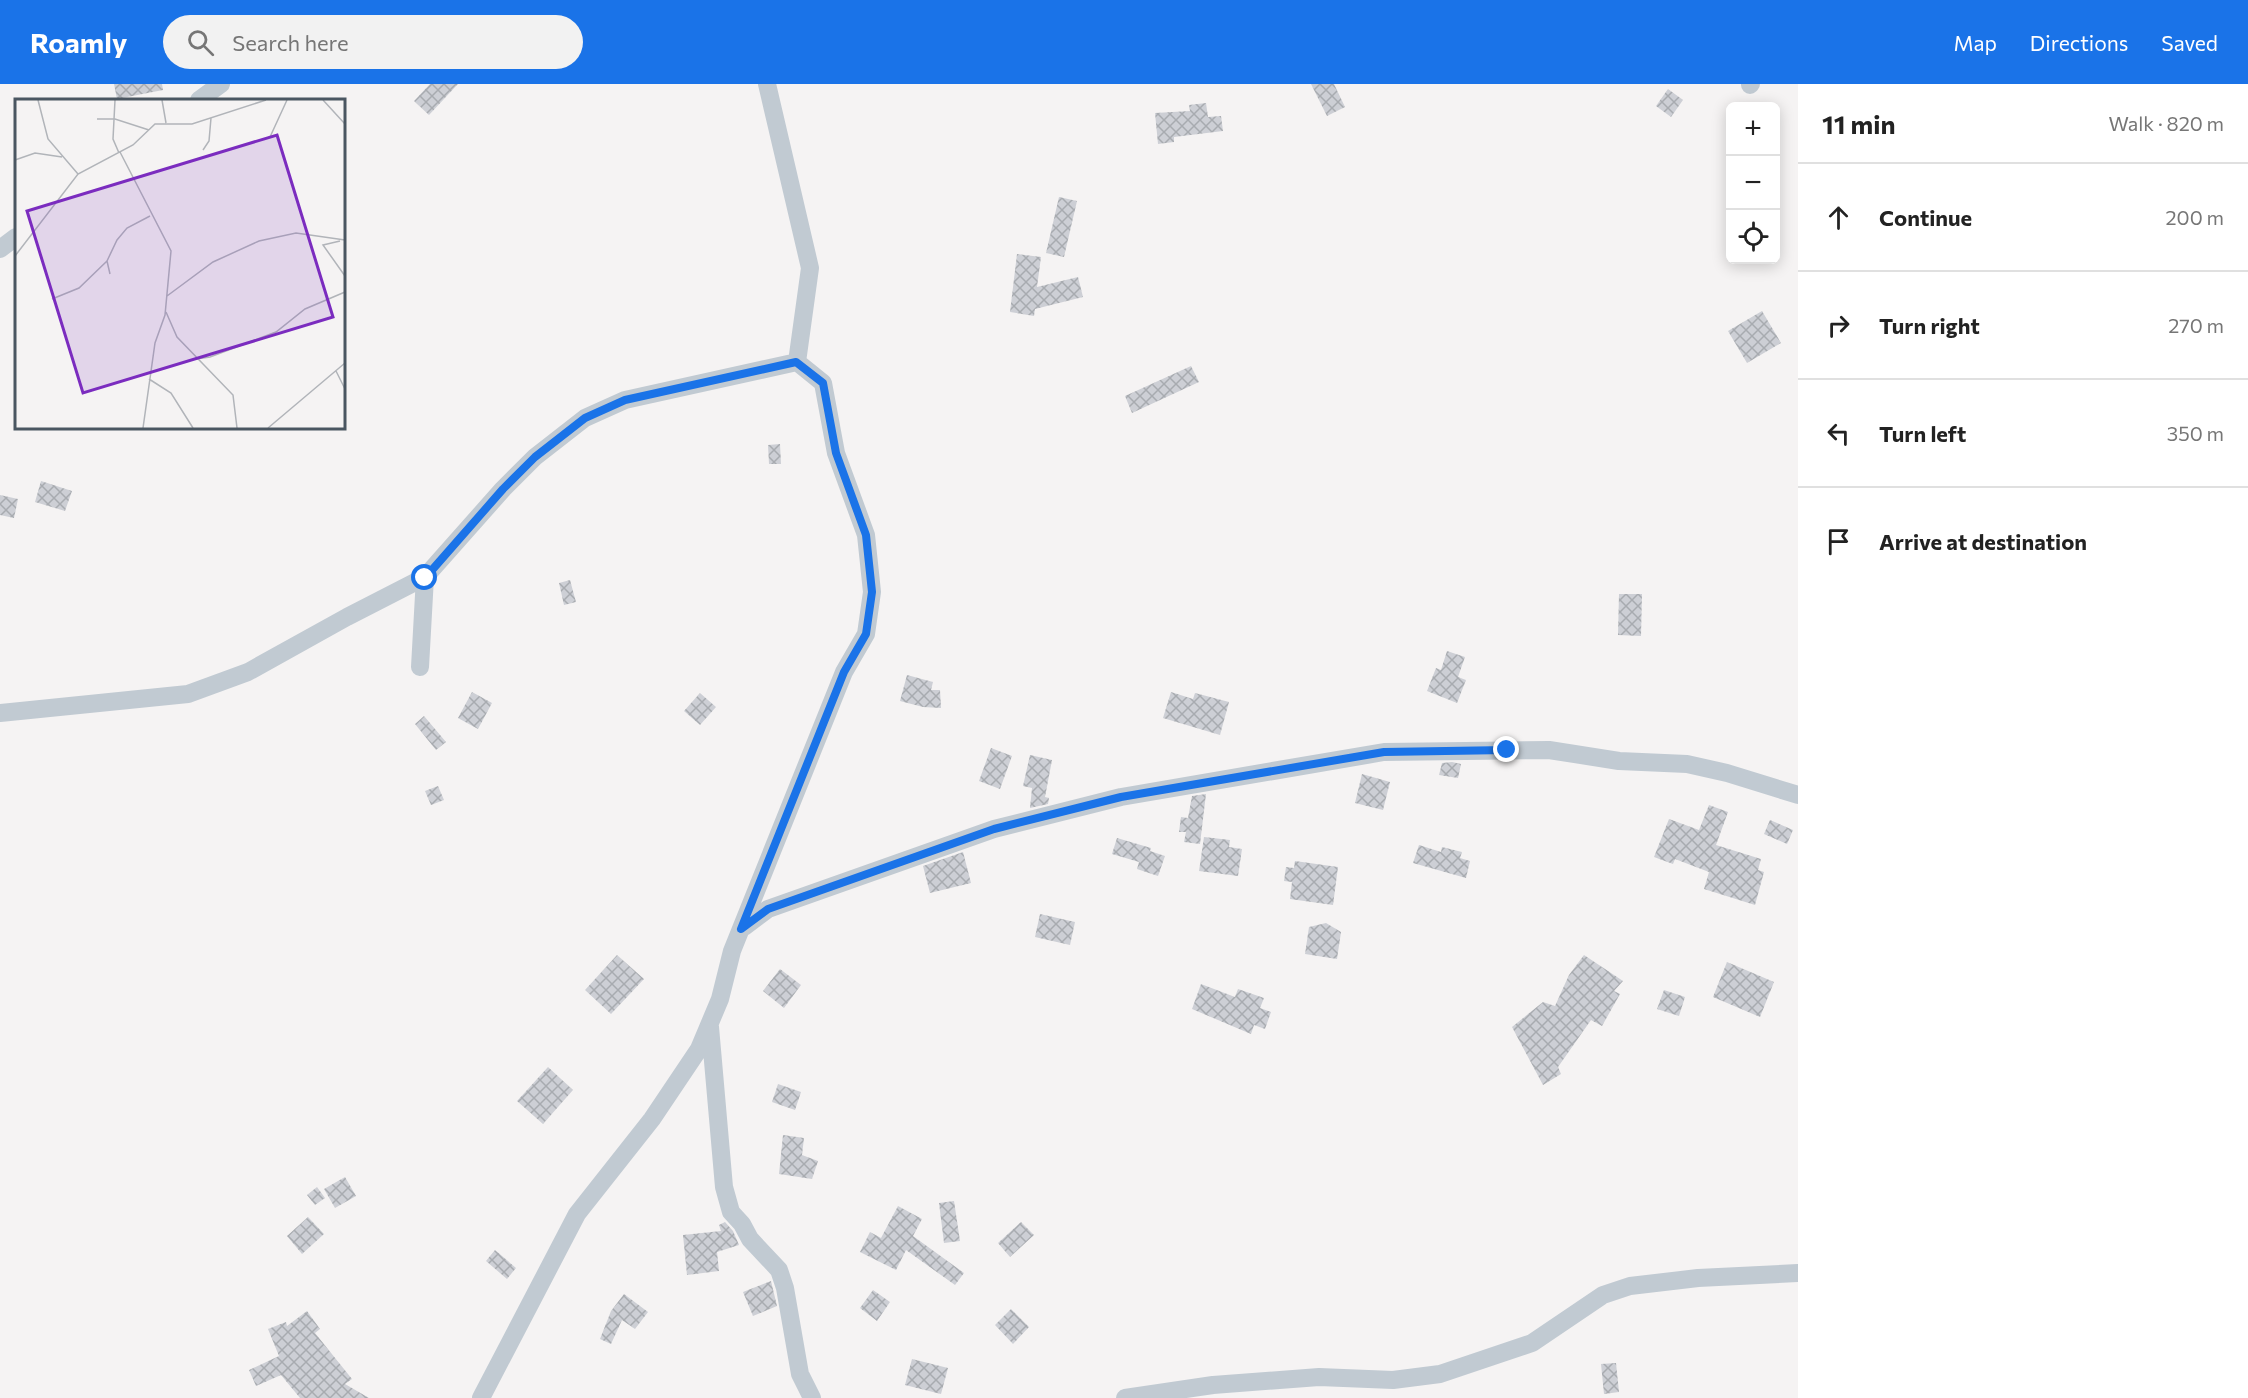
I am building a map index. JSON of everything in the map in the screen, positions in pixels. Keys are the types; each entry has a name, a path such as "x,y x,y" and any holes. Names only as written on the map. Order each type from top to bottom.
{"street":[{"path":"200,99 221,84"},
{"path":"767,84 810,268 796,362"},
{"path":"0,249 15,238"},
{"path":"0,713 188,694 248,672 347,617 425,578 503,489 535,457 585,418 625,400 796,362"},
{"path":"481,1398 577,1214 678,1082 710,1026 720,999 732,951 844,672 866,634 872,592 866,535 836,453 823,383 796,362"},
{"path":"420,667 425,578"},
{"path":"741,929 768,909 994,829 1121,797 1384,752 1549,750 1619,761 1687,764 1727,773 1798,795"},
{"path":"710,1026 724,1187 731,1212 750,1239 779,1270 785,1288 800,1374 813,1398"},
{"path":"1125,1398 1213,1385 1319,1377 1393,1380 1440,1374 1532,1343 1603,1295 1630,1286 1698,1278 1798,1273"}],"building":[{"path":"114,84 162,84 163,90 117,99"},
{"path":"430,84 458,84 429,115 414,101"},
{"path":"1311,84 1334,84 1345,107 1327,116"},
{"path":"1668,89 1683,100 1671,117 1656,106"},
{"path":"1206,103 1208,117 1221,116 1223,131 1174,137 1174,142 1158,144 1155,113 1190,111 1189,105"},
{"path":"1059,197 1077,201 1064,257 1046,253"},
{"path":"1017,254 1041,257 1037,287 1078,277 1083,297 1035,309 1034,316 1010,312"},
{"path":"1762,311 1781,343 1747,363 1728,331"},
{"path":"1191,366 1199,382 1132,413 1125,396"},
{"path":"780,444 781,464 769,464 768,445"},
{"path":"41,481 72,491 65,511 35,502"},
{"path":"0,495 18,499 14,518 0,515"},
{"path":"570,580 576,602 564,605 559,583"},
{"path":"1619,594 1642,594 1641,636 1618,635"},
{"path":"1447,651 1465,657 1458,677 1466,680 1457,703 1427,691 1436,668 1441,670"},
{"path":"907,675 933,682 931,690 940,690 941,708 923,707 900,701"},
{"path":"472,692 492,703 478,729 458,718"},
{"path":"1171,692 1193,699 1195,693 1229,702 1220,735 1163,718"},
{"path":"700,693 716,707 700,725 684,711"},
{"path":"424,716 446,742 436,750 415,724"},
{"path":"991,748 1012,756 1000,789 979,781"},
{"path":"1030,755 1052,760 1045,797 1049,798 1048,804 1030,808 1032,788 1023,786"},
{"path":"1442,763 1461,764 1458,778 1439,775"},
{"path":"1362,774 1390,782 1383,810 1355,803"},
{"path":"438,786 444,800 431,805 425,791"},
{"path":"1206,794 1200,844 1184,842 1186,832 1179,832 1181,817 1188,818 1192,796"},
{"path":"1709,805 1728,812 1716,845 1761,859 1758,870 1764,872 1755,905 1704,889 1709,872 1675,859 1673,864 1654,857 1669,819 1699,830"},
{"path":"1770,820 1793,830 1787,844 1764,834"},
{"path":"1204,837 1230,840 1229,847 1242,849 1238,876 1199,871"},
{"path":"1117,838 1151,848 1150,851 1165,856 1158,876 1137,869 1139,862 1112,854"},
{"path":"1419,845 1441,852 1442,847 1462,852 1460,858 1470,861 1466,878 1413,863"},
{"path":"963,852 971,883 930,893 923,866"},
{"path":"1295,861 1338,867 1333,905 1290,899 1292,882 1284,881 1286,867 1294,868"},
{"path":"1040,914 1075,922 1070,945 1035,937"},
{"path":"1326,923 1341,932 1337,959 1305,954 1309,927"},
{"path":"617,955 644,979 611,1014 585,990"},
{"path":"1584,955 1623,981 1614,991 1620,994 1602,1026 1591,1020 1558,1067 1561,1074 1543,1085 1512,1027 1543,1002 1555,1006 1569,975"},
{"path":"1727,962 1774,982 1760,1017 1713,997"},
{"path":"780,969 801,985 784,1008 763,991"},
{"path":"1201,984 1235,997 1238,989 1264,998 1260,1008 1271,1012 1265,1029 1254,1025 1251,1034 1192,1009"},
{"path":"1664,990 1685,997 1679,1016 1657,1009"},
{"path":"548,1067 573,1090 543,1124 517,1101"},
{"path":"778,1084 801,1092 795,1110 772,1102"},
{"path":"783,1135 804,1138 802,1155 818,1161 812,1179 779,1174"},
{"path":"345,1177 356,1196 335,1208 324,1189"},
{"path":"317,1187 325,1198 315,1205 307,1195"},
{"path":"954,1201 960,1241 944,1243 939,1203"},
{"path":"898,1206 922,1219 913,1236 964,1273 955,1285 906,1250 896,1270 860,1252 870,1232 881,1238"},
{"path":"308,1217 324,1234 302,1254 287,1236"},
{"path":"725,1222 733,1231 739,1245 717,1252 719,1271 687,1275 683,1235 721,1231 719,1225"},
{"path":"1021,1222 1034,1235 1010,1257 998,1243"},
{"path":"495,1250 516,1268 507,1279 486,1261"},
{"path":"771,1281 777,1306 753,1316 743,1292"},
{"path":"873,1290 890,1302 877,1321 860,1308"},
{"path":"624,1294 648,1312 635,1329 622,1320 611,1344 600,1339 611,1311"},
{"path":"1011,1309 1029,1327 1013,1344 995,1325"},
{"path":"307,1311 320,1329 315,1333 352,1379 345,1384 369,1398 300,1398 281,1375 256,1386 249,1370 279,1356 268,1329 286,1322 287,1326"},
{"path":"912,1359 948,1368 941,1394 905,1385"},
{"path":"1616,1363 1619,1392 1604,1394 1601,1364"}],"route":[{"path":"425,578 503,489 535,457 585,418 625,400 796,362 823,383 836,453 866,535 872,592 866,634 844,672 741,929 768,909 973,836 1121,797 1384,752 1507,750"}]}
